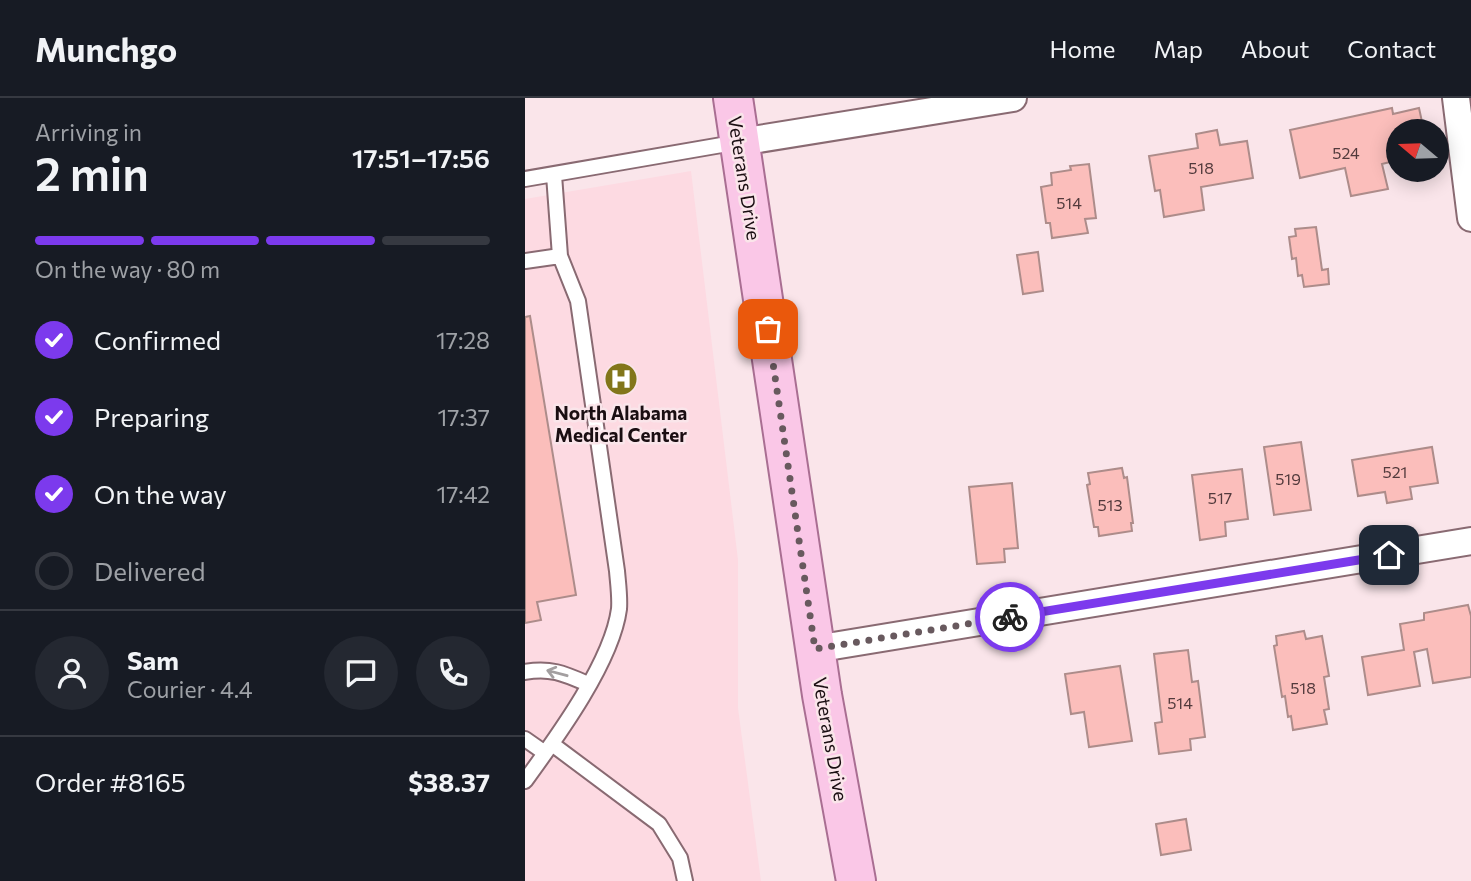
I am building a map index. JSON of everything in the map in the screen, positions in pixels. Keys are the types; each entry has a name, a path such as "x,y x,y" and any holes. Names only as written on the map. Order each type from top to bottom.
{"main road":[{"name":"Veterans Drive","path":"733,98 815,649 856,881"}],"street":[{"path":"740,142 1013,98"},
{"path":"1456,98 1471,218"},
{"path":"815,649 1471,541"}],"lane":[{"path":"525,179 740,142"},
{"path":"525,780 549,748 609,649 619,608 617,571 578,301 560,256 554,175"},
{"path":"525,261 560,256"},
{"path":"525,672 542,669 563,673 588,684"},
{"path":"525,739 549,748 659,824 680,858 685,881"}],"shaded area":[{"name":"North Alabama Medical Center","path":"691,171 738,560 738,708 761,881 525,881 525,199"}],"building":[{"path":"1392,108 1393,114 1419,108 1421,119 1386,119 1386,163 1382,164 1388,189 1351,196 1345,168 1300,178 1290,130"},
{"path":"1217,130 1220,145 1247,141 1253,178 1201,187 1204,210 1164,217 1160,190 1155,191 1149,156 1198,148 1196,134"},
{"path":"1089,164 1096,218 1085,219 1088,233 1052,238 1050,223 1046,223 1041,187 1052,185 1051,173 1071,170 1070,166"},
{"path":"1316,227 1322,270 1328,269 1329,284 1304,287 1302,275 1298,276 1296,258 1292,259 1289,237 1296,236 1295,229"},
{"path":"1038,252 1043,291 1023,294 1017,255"},
{"path":"530,316 576,595 537,602 541,620 525,623 525,317"},
{"path":"1301,442 1311,510 1274,515 1264,447"},
{"path":"1432,447 1438,483 1410,487 1412,499 1387,503 1385,492 1358,496 1352,460"},
{"path":"1122,468 1124,478 1127,477 1132,531 1099,536 1098,527 1094,527 1087,485 1090,484 1088,473"},
{"path":"1242,469 1248,519 1225,522 1226,536 1200,540 1192,475"},
{"path":"1012,483 1018,548 1004,549 1005,562 977,564 969,487"},
{"path":"1468,605 1471,616 1471,677 1433,683 1427,649 1414,652 1420,686 1368,695 1362,657 1404,650 1400,624 1424,620 1424,613"},
{"path":"1304,631 1306,639 1322,636 1329,676 1324,677 1329,709 1324,710 1327,724 1293,730 1285,696 1282,697 1274,646 1277,645 1276,636"},
{"path":"1188,650 1192,682 1198,681 1205,737 1190,739 1191,750 1159,754 1155,723 1162,722 1154,654"},
{"path":"1120,666 1132,741 1089,747 1084,712 1071,714 1065,674"},
{"path":"1186,819 1191,850 1161,855 1156,824"}],"way so far":[{"path":"768,329 815,649 1010,617"}],"place":[{"name":"North Alabama Medical Center","path":"621,379"}],"route":[{"path":"1010,617 1389,555"}]}
